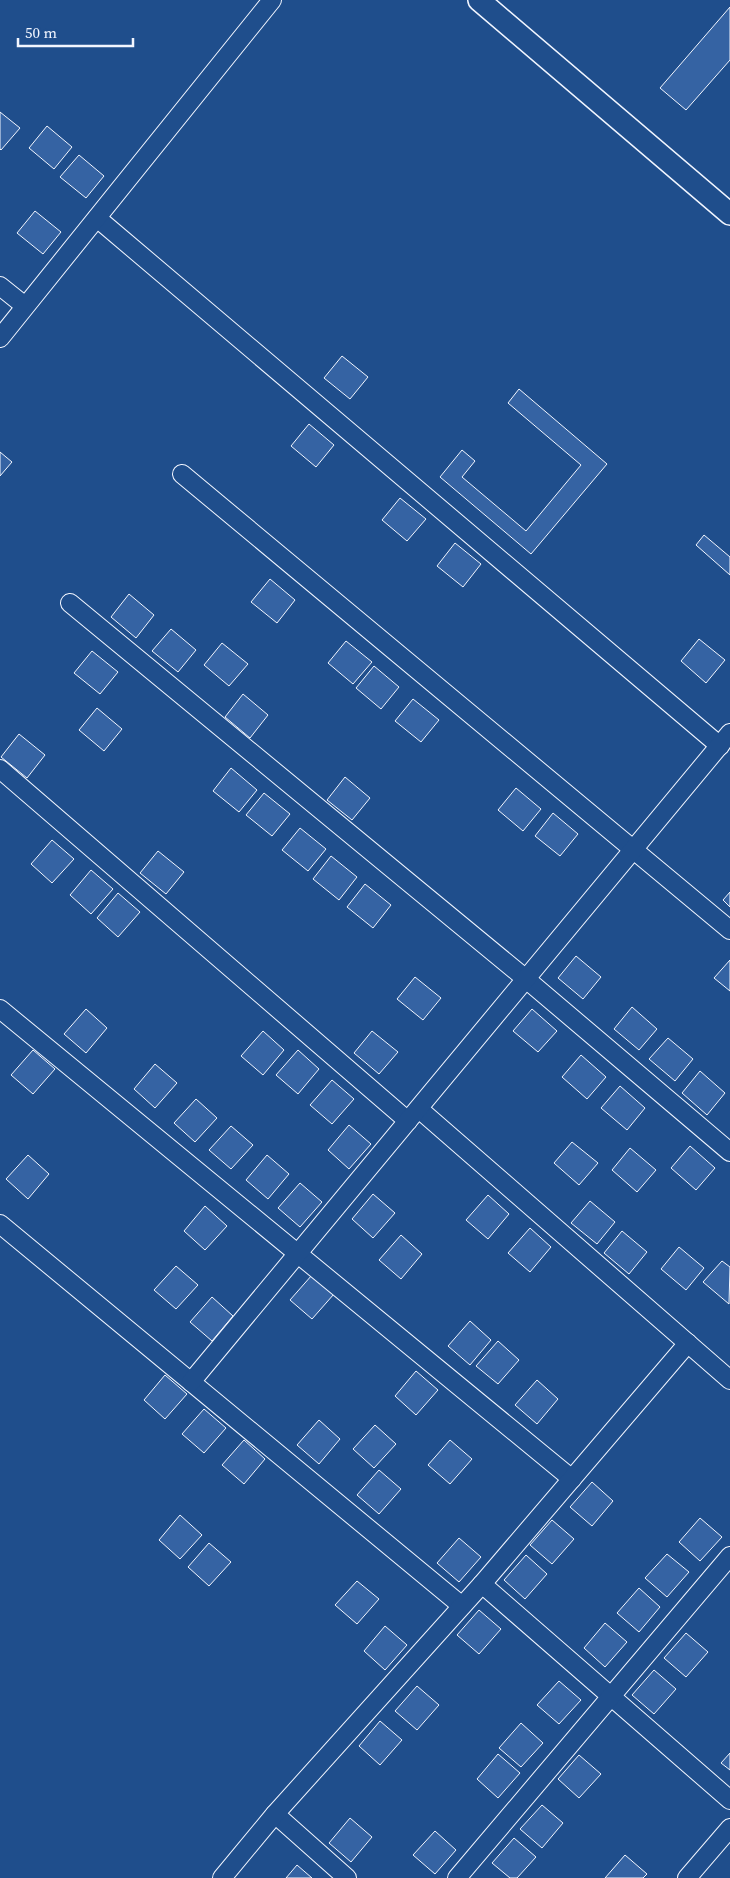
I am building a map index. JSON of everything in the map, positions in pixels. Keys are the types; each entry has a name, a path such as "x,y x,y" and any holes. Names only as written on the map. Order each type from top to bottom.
{"main road":[{"path":"479,0 730,214"}],"street":[{"path":"0,338 272,0"},
{"path":"97,218 725,740 191,1382"},
{"path":"0,286 25,306"},
{"path":"182,474 730,930"},
{"path":"70,603 526,980 730,1152"},
{"path":"0,769 730,1380"},
{"path":"0,1009 572,1479"},
{"path":"0,1224 462,1606"},
{"path":"222,1878 275,1814 482,1584 688,1343"},
{"path":"457,1878 730,1556"},
{"path":"482,1584 730,1800"},
{"path":"275,1814 348,1878"},
{"path":"687,1878 730,1828"}],"building":[{"path":"730,7 730,60 686,110 660,88"},
{"path":"0,112 20,128 1,150 0,149"},
{"path":"47,126 72,147 54,169 29,148"},
{"path":"79,155 104,176 86,198 60,177"},
{"path":"35,211 61,232 43,254 17,233"},
{"path":"342,356 368,377 350,399 324,378"},
{"path":"519,389 607,464 531,554 440,477 462,450 475,461 462,477 526,531 581,465 508,403"},
{"path":"309,424 334,445 316,467 291,446"},
{"path":"0,452 12,462 0,476"},
{"path":"400,498 426,519 407,541 382,520"},
{"path":"704,535 730,557 730,575 696,545"},
{"path":"455,543 481,564 463,587 437,566"},
{"path":"270,579 295,600 277,623 251,602"},
{"path":"129,594 154,615 136,638 111,617"},
{"path":"171,629 196,650 178,672 152,651"},
{"path":"699,639 725,660 706,683 681,661"},
{"path":"346,641 372,662 353,684 328,663"},
{"path":"222,643 248,664 229,686 204,665"},
{"path":"92,651 118,672 100,694 74,673"},
{"path":"374,666 399,687 381,709 356,688"},
{"path":"243,694 268,715 250,738 225,717"},
{"path":"413,699 439,720 421,742 395,721"},
{"path":"97,708 122,729 104,751 79,730"},
{"path":"19,734 45,755 27,778 1,757"},
{"path":"231,768 257,790 239,812 213,791"},
{"path":"345,777 370,798 352,820 327,800"},
{"path":"516,788 541,809 523,831 498,810"},
{"path":"264,793 290,814 272,836 246,815"},
{"path":"553,813 578,834 560,856 535,836"},
{"path":"300,828 326,849 308,871 282,850"},
{"path":"52,840 74,859 52,883 31,864"},
{"path":"158,851 184,872 166,894 140,873"},
{"path":"331,856 357,877 339,900 313,879"},
{"path":"91,870 113,889 91,914 70,895"},
{"path":"365,884 391,905 373,928 347,907"},
{"path":"730,892 730,907 723,900"},
{"path":"118,893 140,912 118,937 97,918"},
{"path":"576,956 601,977 583,999 558,978"},
{"path":"730,960 730,991 714,978"},
{"path":"415,977 441,998 423,1020 397,999"},
{"path":"632,1007 657,1029 639,1050 614,1029"},
{"path":"86,1009 107,1028 86,1053 64,1034"},
{"path":"532,1009 557,1031 538,1052 513,1031"},
{"path":"263,1031 284,1050 263,1075 241,1056"},
{"path":"372,1031 398,1052 379,1074 354,1053"},
{"path":"668,1038 693,1059 675,1081 649,1059"},
{"path":"33,1050 55,1069 33,1094 11,1075"},
{"path":"298,1050 319,1069 298,1094 276,1075"},
{"path":"581,1055 606,1077 587,1099 562,1077"},
{"path":"155,1064 177,1083 155,1108 134,1089"},
{"path":"700,1071 725,1093 707,1115 682,1093"},
{"path":"332,1080 354,1099 332,1124 310,1105"},
{"path":"620,1086 645,1108 627,1130 601,1108"},
{"path":"196,1099 217,1118 195,1142 174,1123"},
{"path":"349,1125 371,1144 349,1169 328,1150"},
{"path":"231,1126 253,1145 231,1169 209,1150"},
{"path":"572,1142 598,1163 579,1185 554,1163"},
{"path":"690,1146 715,1168 696,1190 671,1168"},
{"path":"630,1148 656,1170 637,1192 612,1170"},
{"path":"28,1155 49,1174 28,1199 6,1179"},
{"path":"267,1155 289,1174 268,1199 246,1180"},
{"path":"300,1183 322,1202 300,1227 278,1208"},
{"path":"373,1194 395,1213 373,1238 352,1219"},
{"path":"488,1195 509,1214 488,1239 466,1220"},
{"path":"590,1201 615,1222 597,1244 571,1223"},
{"path":"205,1206 227,1226 205,1250 184,1231"},
{"path":"530,1228 551,1247 530,1272 508,1253"},
{"path":"622,1231 647,1252 629,1274 604,1253"},
{"path":"401,1235 422,1254 401,1279 379,1260"},
{"path":"679,1247 704,1268 686,1290 661,1269"},
{"path":"722,1261 730,1267 729,1304 703,1282"},
{"path":"176,1266 198,1285 176,1309 154,1290"},
{"path":"312,1275 334,1294 312,1319 290,1300"},
{"path":"212,1297 233,1316 212,1341 190,1322"},
{"path":"470,1321 491,1340 470,1365 448,1346"},
{"path":"498,1341 519,1360 498,1384 476,1366"},
{"path":"416,1371 438,1390 416,1415 395,1396"},
{"path":"165,1375 187,1394 165,1419 144,1400"},
{"path":"537,1380 558,1399 537,1424 515,1405"},
{"path":"204,1409 226,1428 204,1453 182,1434"},
{"path":"319,1420 340,1439 319,1464 297,1445"},
{"path":"375,1425 396,1444 374,1468 353,1449"},
{"path":"244,1440 265,1459 244,1484 222,1465"},
{"path":"450,1440 472,1459 450,1484 428,1465"},
{"path":"379,1470 401,1489 379,1514 357,1495"},
{"path":"592,1482 613,1501 592,1526 570,1507"},
{"path":"180,1515 202,1535 180,1559 159,1540"},
{"path":"700,1518 722,1537 700,1561 679,1542"},
{"path":"552,1520 574,1539 552,1564 530,1545"},
{"path":"459,1538 481,1557 459,1582 437,1563"},
{"path":"209,1543 231,1562 209,1586 188,1567"},
{"path":"667,1554 689,1572 667,1597 645,1578"},
{"path":"526,1555 547,1574 525,1599 504,1580"},
{"path":"357,1581 379,1599 357,1624 335,1605"},
{"path":"639,1588 660,1607 639,1632 617,1613"},
{"path":"479,1610 501,1629 479,1654 457,1635"},
{"path":"605,1623 627,1642 605,1667 584,1648"},
{"path":"385,1626 407,1645 385,1670 364,1651"},
{"path":"686,1633 708,1652 686,1677 664,1658"},
{"path":"654,1670 676,1689 654,1714 632,1695"},
{"path":"559,1681 581,1700 559,1724 537,1705"},
{"path":"417,1686 439,1705 417,1730 395,1711"},
{"path":"380,1721 402,1740 380,1765 359,1746"},
{"path":"521,1723 543,1743 521,1767 499,1748"},
{"path":"730,1753 730,1770 721,1763"},
{"path":"498,1754 520,1773 498,1798 477,1779"},
{"path":"579,1755 601,1774 579,1798 558,1779"},
{"path":"542,1805 563,1823 542,1848 520,1829"},
{"path":"350,1818 372,1837 351,1862 329,1843"},
{"path":"435,1831 456,1850 435,1874 413,1855"},
{"path":"514,1838 536,1857 517,1878 510,1878 492,1863"},
{"path":"625,1855 647,1874 643,1878 605,1878"},
{"path":"297,1865 312,1878 286,1878"}]}
